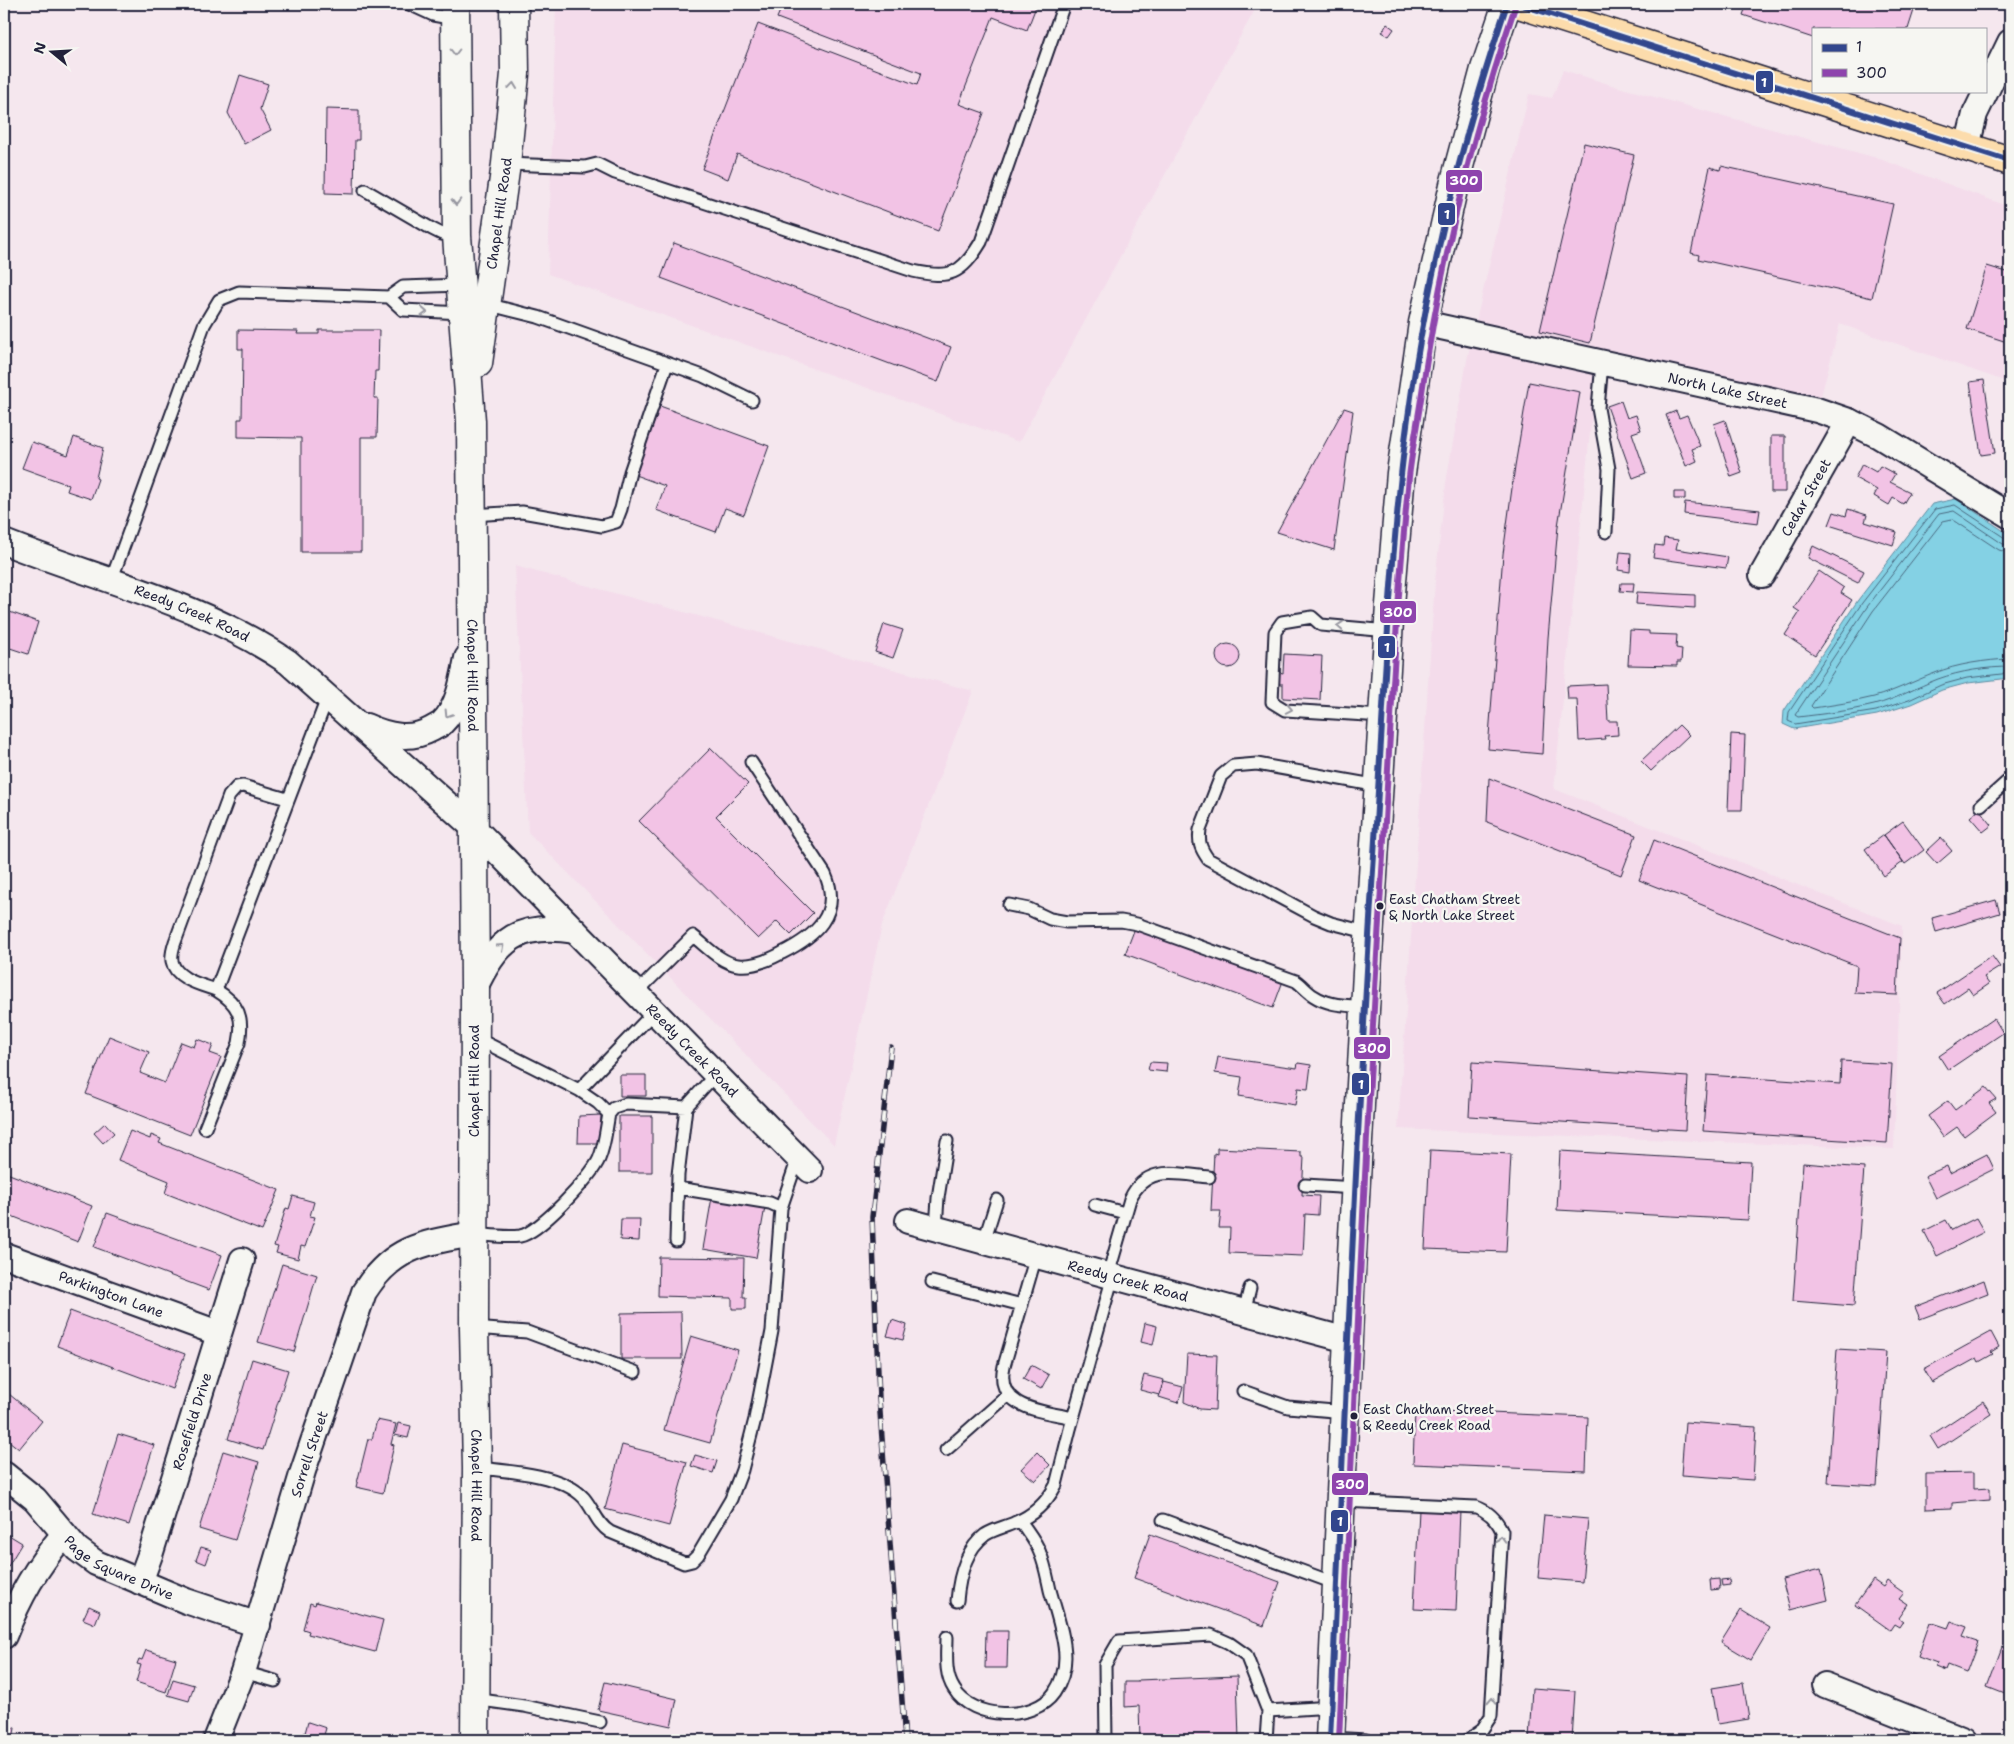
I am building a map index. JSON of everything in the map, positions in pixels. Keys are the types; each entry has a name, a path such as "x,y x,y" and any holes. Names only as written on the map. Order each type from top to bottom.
{"main road":[{"name":"Chapel Hill Road","path":"475,1740 477,1468 474,1328 475,988 471,421 474,308 506,164 514,74 514,4"},
{"path":"1330,1739 1365,1007 1383,716 1401,473 1423,323 1454,185 1480,88 1507,4"},
{"path":"1519,4 2010,161"},
{"name":"Chapel Hill Road","path":"455,12 457,236 461,285 474,308"}],"street":[{"path":"1986,91 2010,42"},
{"path":"1967,147 1975,114 1986,92"},
{"name":"North Lake Street","path":"1423,323 1817,410 1849,421 1937,470 2010,516"},
{"name":"Cedar Street","path":"1762,575 1849,421"},
{"name":"Reedy Creek Road","path":"4,542 57,563 180,604 261,644 288,662 474,828 804,1164"},
{"name":"Reedy Creek Road","path":"358,723 388,734 410,737 423,734 442,723 452,708 460,688 473,635"},
{"path":"475,988 484,968 497,949 516,934 556,928 575,932"},
{"name":"Reedy Creek Road","path":"908,1221 1348,1340"},
{"name":"Sorrell Street","path":"216,1740 243,1672 304,1471 364,1292 380,1269 411,1249 427,1243 474,1234"},
{"name":"Parkington Lane","path":"4,1255 218,1333"},
{"name":"Rosefield Drive","path":"140,1582 242,1260"},
{"name":"Page Square Drive","path":"4,1474 35,1499 77,1548 96,1563 186,1601 258,1625"},
{"path":"4,1636 29,1581 44,1558 64,1534"},
{"path":"1825,1685 1964,1740"}],"lane":[{"path":"409,4 433,15 455,12"},
{"path":"506,164 584,167 597,164 615,173 913,271 932,275 950,274 963,267 972,258 981,242 1064,4"},
{"path":"365,190 442,234 457,236"},
{"path":"389,298 403,287 461,285"},
{"path":"111,581 204,325 218,300 239,292 389,298 403,310 474,308 538,317 703,376 752,400"},
{"path":"1602,363 1598,408 1609,469 1606,532"},
{"path":"472,515 522,512 602,526 616,522 622,509 630,472 667,364"},
{"path":"1383,716 1284,710 1272,702 1275,632 1282,622 1312,617 1321,625 1389,631"},
{"path":"216,990 287,799 328,696"},
{"path":"636,993 693,936 724,960 737,965 751,965 804,942 818,930 825,917 832,898 831,886 751,762"},
{"path":"1370,933 1331,923 1314,916 1208,859 1201,848 1199,840 1200,830 1221,776 1233,766 1257,764 1379,786"},
{"path":"1981,805 2010,778"},
{"path":"205,1128 238,1043 241,1030 240,1018 234,1004 216,990 188,979 175,968 172,961 172,952 229,796 233,791 243,786 249,786 287,799"},
{"path":"1009,905 1034,910 1058,921 1121,921 1137,924 1296,981 1309,993 1323,1001 1365,1007"},
{"path":"579,1090 654,1012"},
{"path":"474,1037 579,1090 598,1103 609,1114"},
{"path":"676,1241 678,1188 686,1107 715,1075"},
{"path":"474,1234 520,1236 542,1224 592,1170 599,1158 609,1114 614,1108 626,1104 686,1107"},
{"path":"936,1228 946,1141"},
{"path":"477,1468 524,1473 566,1486 584,1498 600,1524 610,1532 684,1563 695,1559 731,1499 742,1470 755,1419 772,1331 781,1208 804,1164"},
{"path":"957,1601 963,1569 976,1544 985,1535 1020,1520 1033,1512 1052,1493 1060,1473 1125,1213 1134,1190 1147,1178 1166,1174 1209,1177"},
{"path":"1305,1185 1356,1188"},
{"path":"678,1188 770,1203 781,1208"},
{"path":"984,1241 997,1200"},
{"path":"1095,1205 1125,1213"},
{"path":"1036,1256 1002,1374 1004,1389 1008,1395 1024,1406 1073,1418"},
{"path":"932,1282 1022,1305"},
{"path":"1244,1312 1250,1288"},
{"path":"474,1328 527,1332 635,1372"},
{"path":"1243,1391 1288,1407 1345,1412"},
{"path":"946,1450 1008,1395"},
{"path":"1341,1502 1476,1506 1497,1521 1502,1530 1491,1716 1481,1731 1468,1740"},
{"path":"947,1637 947,1670 950,1682 954,1690 962,1698 974,1706 1000,1714 1014,1714 1038,1707 1054,1694 1059,1684 1065,1655 1061,1632 1040,1552 1020,1520"},
{"path":"1163,1520 1337,1584"},
{"path":"1106,1740 1105,1665 1119,1640 1210,1635 1229,1643 1246,1656 1268,1711 1266,1740"},
{"path":"243,1672 275,1681"},
{"path":"474,1699 524,1706 600,1722"},
{"path":"1268,1711 1332,1708"},
{"path":"1330,1739 1366,1740"}],"shaded area":[{"path":"556,4 1258,4 1019,442 548,274"},
{"path":"1563,70 1618,87 1877,158 2010,207 2010,383 1840,324 1820,400 1596,373 1554,789 1902,926 1894,1149 1398,1129 1435,581 1446,483 1467,360 1529,94 1552,98"},
{"path":"515,566 973,691 882,925 834,1145 528,832"}],"water":[{"path":"1956,499 2010,535 2010,678 1968,683 1942,690 1911,704 1877,715 1794,729 1783,724 1784,711 1858,600 1932,504"}],"building":[{"path":"783,4 1037,4 1027,30 993,17 959,104 984,113 938,231 737,154 728,179 702,169 758,24 917,85 921,73 777,18"},
{"path":"1747,4 1916,4 1908,28 1812,28 1812,38 1743,15"},
{"path":"1387,24 1394,29 1389,36 1382,32"},
{"path":"240,75 268,84 260,109 271,130 244,144 228,113"},
{"path":"326,109 359,110 359,140 355,140 354,194 325,193"},
{"path":"1584,143 1634,155 1590,343 1540,331"},
{"path":"1721,166 1893,204 1872,298 1698,259 1699,255 1691,253 1710,167 1720,170"},
{"path":"674,243 951,347 938,382 661,278"},
{"path":"1987,266 2010,273 2010,343 1967,329"},
{"path":"238,330 298,331 297,334 319,334 319,330 379,330 378,371 375,371 374,398 378,398 377,437 361,437 361,552 301,552 301,438 238,437 238,419 242,419 243,349 238,349"},
{"path":"1984,380 1995,453 1981,455 1970,382"},
{"path":"1529,382 1580,392 1558,526 1548,638 1542,754 1488,749 1503,554"},
{"path":"1621,401 1627,418 1636,415 1641,430 1632,433 1646,473 1633,478 1607,406"},
{"path":"660,406 769,446 744,515 725,508 716,532 656,510 665,486 635,475"},
{"path":"1344,408 1353,411 1334,550 1277,532"},
{"path":"1676,411 1679,418 1687,415 1700,446 1692,449 1697,461 1686,466 1666,415"},
{"path":"1725,420 1742,473 1731,477 1714,424"},
{"path":"1771,436 1785,436 1785,492 1771,492"},
{"path":"74,437 103,448 96,478 98,479 91,499 67,491 69,485 22,468 32,442 68,455"},
{"path":"1862,464 1876,472 1880,466 1895,474 1890,482 1910,492 1903,504 1893,498 1889,505 1874,496 1877,490 1855,478"},
{"path":"1674,492 1685,492 1685,499 1674,499"},
{"path":"1685,502 1760,510 1758,523 1684,514"},
{"path":"1848,509 1867,515 1865,522 1897,532 1893,545 1829,525 1834,512 1846,516"},
{"path":"1664,538 1678,540 1676,549 1728,557 1726,568 1653,558 1655,545 1663,546"},
{"path":"1813,546 1864,571 1858,583 1808,558"},
{"path":"1620,552 1631,553 1630,572 1618,570"},
{"path":"1819,571 1844,588 1841,593 1852,600 1815,655 1785,635 1800,612 1794,608"},
{"path":"1621,583 1634,583 1633,592 1620,591"},
{"path":"1637,592 1695,595 1695,608 1636,604"},
{"path":"4,610 38,622 28,654 4,646"},
{"path":"884,624 903,630 893,658 875,652"},
{"path":"1630,630 1649,631 1649,634 1677,635 1676,648 1682,649 1681,662 1677,662 1677,666 1628,665"},
{"path":"1228,644 1233,645 1239,651 1239,661 1233,667 1228,668 1223,667 1217,661 1216,656 1217,651 1223,645"},
{"path":"1284,654 1322,656 1320,700 1283,698 1283,684 1278,684 1279,672 1283,673"},
{"path":"1606,684 1608,721 1617,721 1618,735 1604,736 1605,739 1579,741 1577,699 1568,699 1567,686"},
{"path":"1679,725 1689,735 1651,771 1641,761"},
{"path":"1731,734 1745,735 1742,810 1728,810"},
{"path":"711,748 748,784 716,816 813,913 791,935 777,921 758,939 639,821"},
{"path":"1489,778 1636,835 1621,875 1487,822"},
{"path":"1979,809 1992,825 1983,832 1970,817"},
{"path":"1903,821 1924,850 1905,864 1884,835"},
{"path":"1884,835 1903,862 1884,876 1865,849"},
{"path":"1941,838 1952,851 1937,864 1926,852"},
{"path":"1654,840 1900,938 1897,995 1855,993 1857,966 1639,880"},
{"path":"1996,900 2000,913 1936,932 1932,918"},
{"path":"1135,928 1283,981 1273,1008 1125,954"},
{"path":"1992,956 2000,967 1984,977 1989,984 1973,995 1968,988 1945,1004 1937,993"},
{"path":"1994,1018 2003,1033 1948,1070 1939,1056"},
{"path":"109,1036 149,1052 140,1073 165,1083 181,1042 194,1047 197,1039 213,1045 210,1053 221,1057 190,1135 86,1094"},
{"path":"1218,1057 1297,1068 1298,1063 1311,1065 1308,1089 1298,1088 1295,1105 1239,1096 1242,1077 1215,1073"},
{"path":"1841,1061 1892,1064 1887,1143 1703,1131 1707,1075 1840,1084"},
{"path":"1150,1062 1167,1063 1166,1072 1148,1070"},
{"path":"1472,1062 1688,1077 1685,1130 1469,1116"},
{"path":"620,1075 646,1075 646,1096 620,1096"},
{"path":"1986,1087 1996,1099 1989,1103 1996,1112 1964,1136 1957,1127 1943,1137 1928,1116 1948,1101 1955,1110"},
{"path":"601,1115 601,1143 578,1143 579,1116"},
{"path":"619,1116 652,1116 652,1172 619,1172"},
{"path":"105,1123 114,1133 103,1143 94,1133"},
{"path":"130,1131 150,1139 151,1135 161,1139 159,1143 279,1190 262,1231 165,1193 169,1181 118,1160"},
{"path":"1217,1148 1301,1152 1301,1157 1304,1157 1302,1195 1319,1196 1318,1215 1305,1214 1303,1256 1229,1253 1230,1228 1219,1228 1221,1211 1211,1211 1214,1153 1217,1154"},
{"path":"1430,1150 1511,1154 1506,1252 1425,1249"},
{"path":"1560,1151 1751,1162 1748,1220 1557,1210"},
{"path":"1987,1154 1994,1169 1936,1198 1925,1176 1947,1166 1950,1173"},
{"path":"1803,1163 1864,1168 1854,1306 1793,1301"},
{"path":"4,1172 92,1206 78,1242 4,1213"},
{"path":"293,1196 314,1202 310,1216 315,1217 305,1247 301,1246 298,1259 276,1253 278,1247 274,1246 286,1208 289,1209"},
{"path":"712,1197 765,1207 756,1258 703,1249"},
{"path":"107,1213 222,1255 209,1290 94,1247"},
{"path":"1976,1218 1984,1232 1937,1256 1924,1231 1946,1220 1952,1230"},
{"path":"621,1219 640,1219 639,1241 620,1240"},
{"path":"659,1257 744,1258 743,1297 746,1297 746,1309 732,1309 732,1298 658,1296"},
{"path":"282,1264 317,1275 294,1352 258,1342"},
{"path":"1984,1280 1988,1293 1920,1319 1915,1307"},
{"path":"70,1311 185,1354 172,1389 57,1346"},
{"path":"681,1312 682,1359 621,1359 621,1313"},
{"path":"892,1320 907,1325 903,1340 887,1336"},
{"path":"1145,1323 1157,1326 1153,1345 1141,1342"},
{"path":"1991,1332 1999,1347 1991,1352 1993,1354 1979,1362 1977,1358 1932,1383 1924,1369"},
{"path":"691,1336 738,1350 710,1443 664,1430"},
{"path":"1837,1349 1886,1352 1877,1486 1828,1483"},
{"path":"1187,1354 1217,1355 1215,1410 1200,1409 1184,1402"},
{"path":"252,1359 288,1370 263,1450 228,1439"},
{"path":"1031,1365 1049,1375 1041,1389 1023,1379"},
{"path":"1144,1375 1164,1380 1159,1395 1140,1390"},
{"path":"1164,1382 1183,1387 1178,1403 1159,1397"},
{"path":"4,1390 42,1421 19,1449 4,1437"},
{"path":"1983,1401 1991,1414 1938,1449 1930,1436"},
{"path":"1415,1410 1588,1417 1586,1471 1413,1464"},
{"path":"377,1420 396,1424 391,1444 394,1445 383,1493 356,1487 368,1439 372,1439"},
{"path":"1685,1422 1756,1427 1753,1480 1681,1475"},
{"path":"398,1423 411,1426 408,1438 395,1435"},
{"path":"118,1434 154,1445 129,1525 93,1514"},
{"path":"622,1445 687,1462 669,1526 605,1509"},
{"path":"223,1451 259,1462 235,1540 199,1529"},
{"path":"1037,1452 1050,1465 1035,1481 1021,1469"},
{"path":"695,1455 717,1461 713,1473 691,1466"},
{"path":"1973,1473 1973,1489 1990,1488 1990,1500 1952,1503 1952,1508 1926,1509 1926,1474"},
{"path":"1419,1510 1460,1511 1456,1611 1414,1609"},
{"path":"1544,1515 1588,1519 1582,1582 1538,1578"},
{"path":"4,1532 22,1543 4,1573"},
{"path":"1150,1534 1280,1582 1264,1626 1134,1578"},
{"path":"201,1547 211,1550 206,1564 196,1560"},
{"path":"1821,1569 1828,1600 1790,1610 1782,1579"},
{"path":"1719,1579 1720,1589 1711,1590 1710,1580"},
{"path":"1729,1579 1730,1585 1722,1586 1721,1580"},
{"path":"1873,1580 1883,1587 1887,1581 1904,1593 1899,1599 1908,1605 1899,1618 1903,1621 1899,1627 1894,1624 1890,1630 1855,1605"},
{"path":"316,1602 383,1620 375,1652 308,1634 309,1631 303,1629 310,1603 315,1605"},
{"path":"89,1606 100,1611 95,1624 83,1619"},
{"path":"1741,1610 1770,1628 1751,1660 1721,1642"},
{"path":"1951,1621 1967,1627 1963,1636 1978,1641 1966,1673 1948,1666 1946,1671 1936,1667 1937,1663 1918,1656 1930,1622 1948,1628"},
{"path":"986,1631 1008,1631 1007,1668 985,1668"},
{"path":"2002,1647 2010,1650 2010,1696 1987,1687"},
{"path":"146,1650 176,1659 166,1692 136,1682 141,1665 137,1664 139,1659 142,1660"},
{"path":"1237,1676 1239,1740 1140,1740 1139,1706 1125,1707 1125,1682"},
{"path":"173,1679 194,1685 189,1701 168,1695"},
{"path":"605,1682 677,1699 671,1726 598,1710"},
{"path":"1743,1683 1749,1719 1718,1724 1712,1688"},
{"path":"1532,1688 1575,1691 1572,1740 1529,1740"},
{"path":"308,1722 326,1728 324,1735 345,1740 303,1740"},
{"path":"4,1726 15,1728 13,1740 4,1740"}],"railway":[{"path":"891,1047 872,1217 879,1399 905,1740"}],"transit line":[{"name":"1","path":"1330,1740 1367,979 1388,623 1396,524 1408,415 1441,237 1471,119 1507,4"},
{"name":"1","path":"1519,4 2010,161"},
{"name":"300","path":"1339,1740 1376,980 1404,526 1413,448 1448,250 1471,152 1515,7"}],"place":[{"name":"East Chatham Street & North Lake Street","path":"1380,906"},
{"name":"East Chatham Street & Reedy Creek Road","path":"1354,1416"}]}
